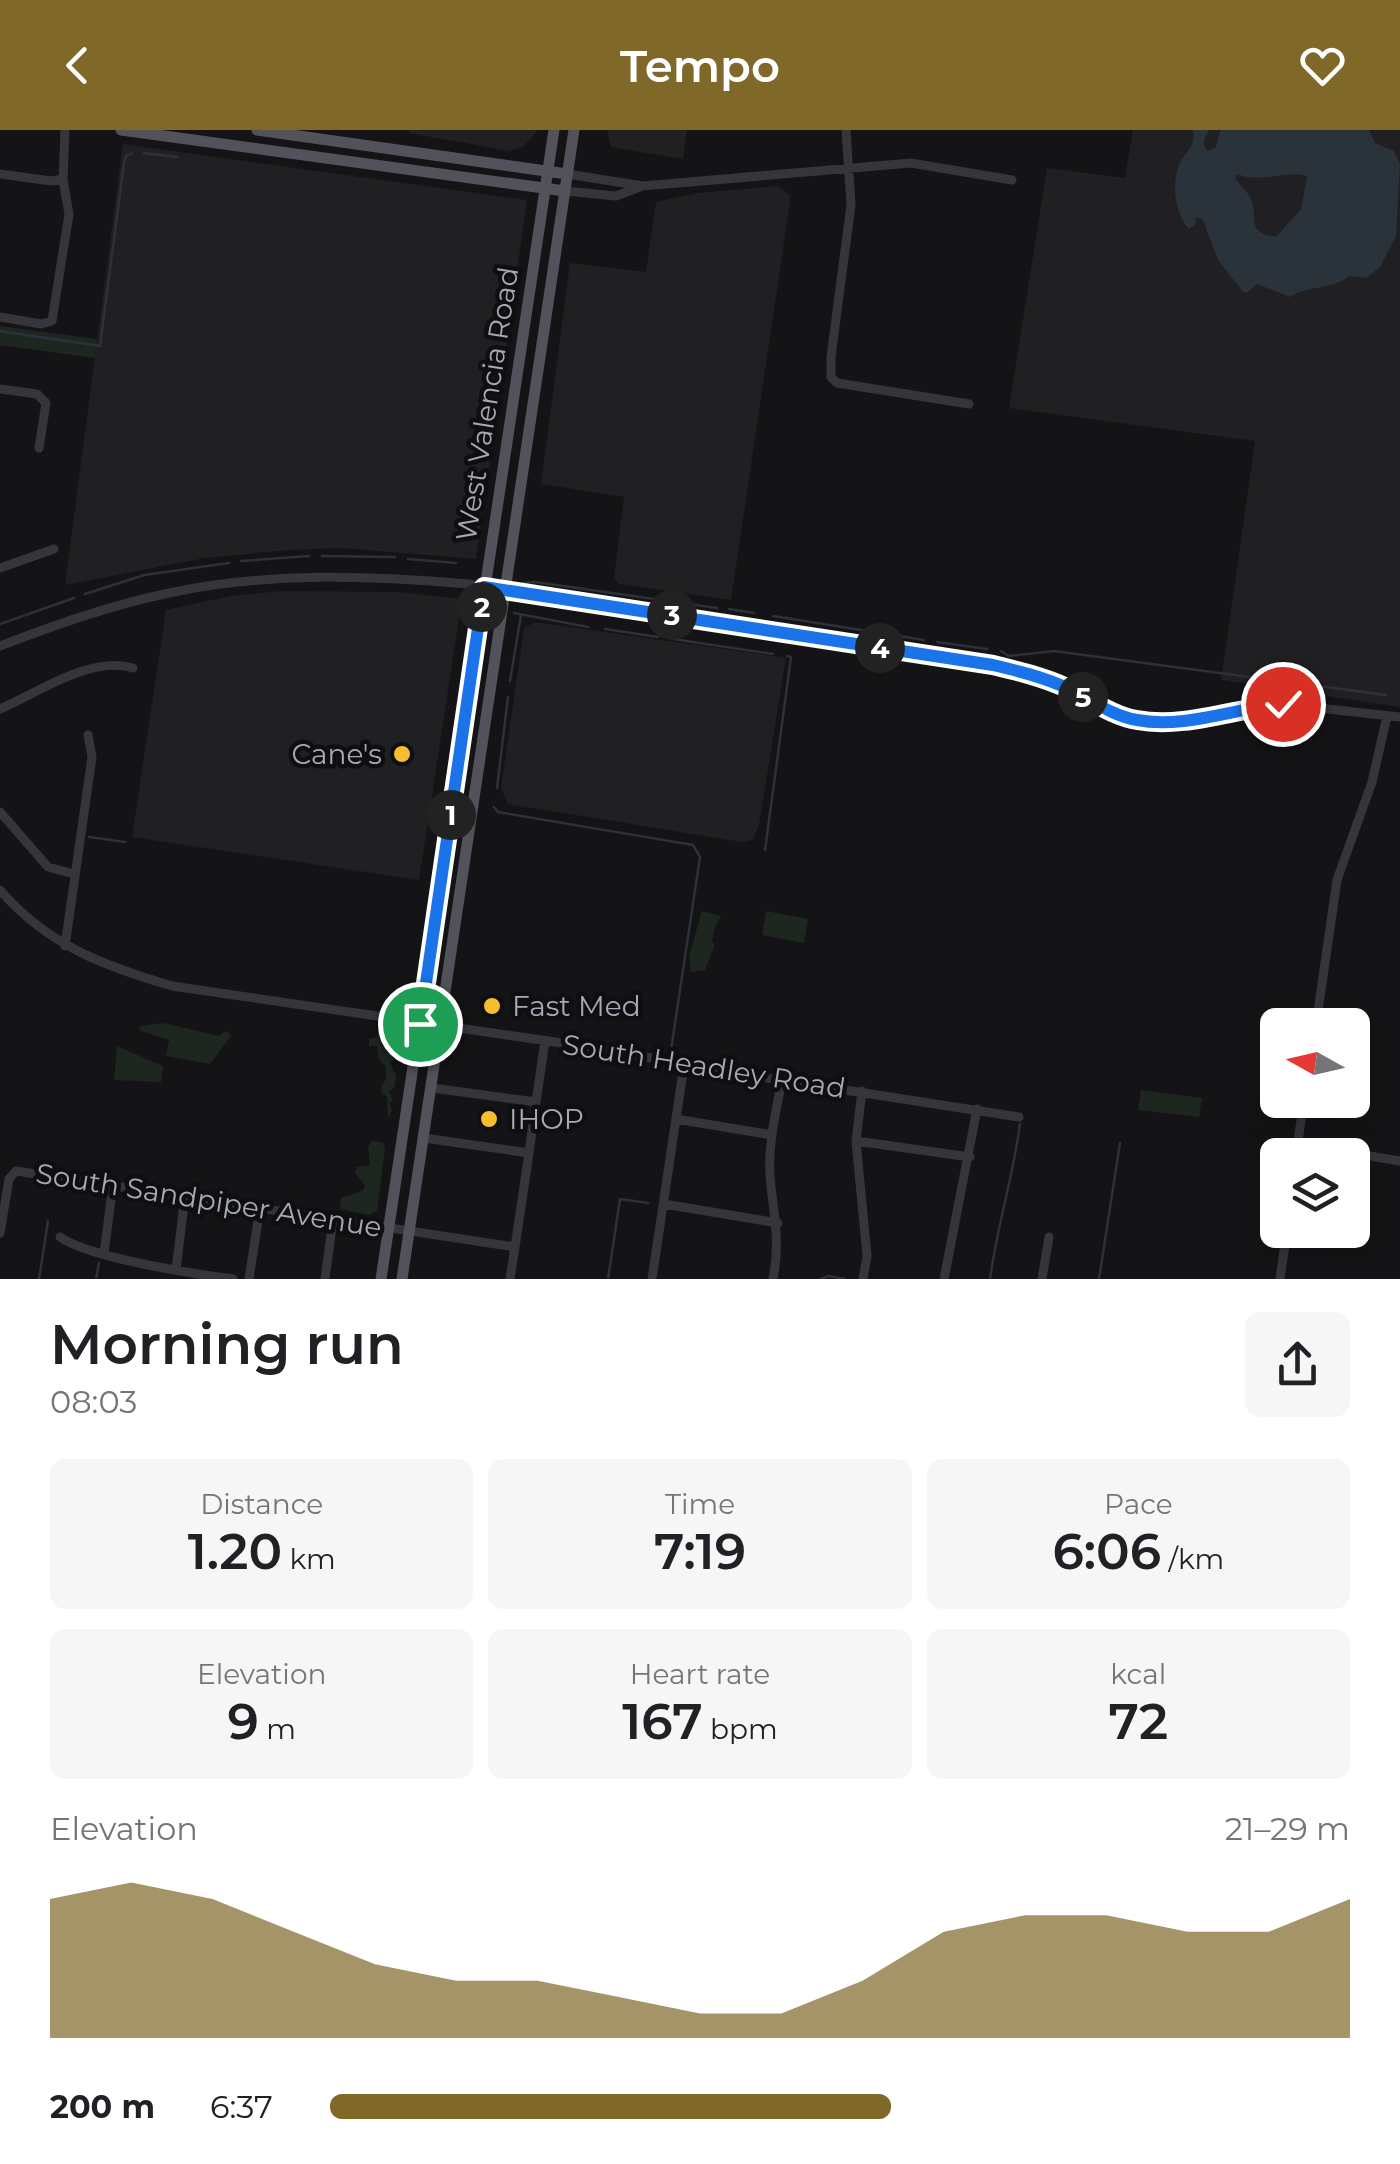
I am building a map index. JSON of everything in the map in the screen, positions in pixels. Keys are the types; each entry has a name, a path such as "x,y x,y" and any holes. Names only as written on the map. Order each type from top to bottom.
{"main road":[{"path":"121,130 565,191"},
{"path":"258,130 568,174"},
{"name":"West Valencia Road","path":"381,1279 554,130"},
{"name":"West Valencia Road","path":"402,1279 574,130"},
{"path":"514,394 533,398"},
{"path":"455,784 476,788"}],"street":[{"path":"0,317 41,324 52,321 69,214 63,179 66,130"},
{"path":"846,130 851,205 829,371 837,383 969,404"},
{"path":"568,174 642,186 911,163 1012,180"},
{"path":"0,174 63,179"},
{"path":"565,191 616,196 642,186"},
{"path":"0,388 37,394 46,403 39,448"},
{"path":"0,568 54,549"},
{"path":"0,646 118,605 237,582 317,576 402,578 484,587 993,665 1064,687 1138,721 1170,722 1283,704 1400,717"},
{"path":"0,709 81,673 117,664 133,668"},
{"path":"1318,1008 1337,880 1372,782 1387,716"},
{"path":"64,946 92,757 88,735"},
{"path":"0,812 48,867 74,874"},
{"name":"South Headley Road","path":"0,890 33,924 64,946 172,986 545,1040 684,1066 1019,1117"},
{"path":"510,1279 545,1040"},
{"path":"652,1279 684,1066"},
{"path":"774,1279 779,1248 770,1175 772,1135 782,1080"},
{"path":"432,1088 536,1102"},
{"path":"862,1091 856,1141 868,1256 864,1279"},
{"path":"944,1279 978,1109"},
{"path":"676,1119 772,1135"},
{"path":"424,1138 529,1153"},
{"path":"856,1141 970,1157"},
{"path":"1370,1158 1400,1161"},
{"name":"South Sandpiper Avenue","path":"1,1216 11,1175 20,1171 515,1247"},
{"path":"104,1253 112,1185"},
{"path":"176,1270 185,1196"},
{"path":"664,1204 778,1223"},
{"path":"249,1279 260,1208"},
{"path":"0,1233 1,1216"},
{"path":"325,1279 334,1220"},
{"path":"60,1237 104,1253 233,1279"},
{"path":"1042,1279 1049,1237"},
{"path":"1280,1279 1284,1248"}],"shaded area":[{"path":"538,130 523,147 509,151 409,133"},
{"path":"607,130 687,130 683,159 611,147"},
{"path":"1133,130 1400,130 1400,707 1221,680 1255,441 1009,408 1047,168 1125,178"},
{"path":"1193,130 1209,130 1203,143 1207,151 1215,148 1221,130 1369,130 1375,143 1394,151 1400,164 1396,236 1380,267 1366,278 1349,276 1336,284 1290,297 1257,284 1243,292 1218,260 1203,220 1196,217 1195,225 1189,229 1180,214 1176,176","holes":["1237,174 1307,176 1301,209 1276,237 1257,228 1251,199 1235,178"]},
{"path":"123,144 527,200 476,559 342,548 289,550 205,558 65,585"},
{"path":"777,186 791,195 731,600 619,584 614,579 624,497 541,484 570,263 646,272 656,202 698,193"},
{"path":"0,326 97,339 95,358 0,345"},
{"path":"281,591 398,592 462,599 419,880 132,837 166,610 230,596"},
{"path":"535,622 786,658 759,825 752,840 742,842 508,804 501,788 524,628"},
{"path":"702,911 721,916 714,929 715,944 705,970 691,972 689,956"},
{"path":"766,911 808,919 804,943 762,935"},
{"path":"163,1023 219,1036 225,1031 232,1035 210,1064 166,1056 169,1040 139,1030 140,1026"},
{"path":"381,1030 400,1034 396,1059 390,1063 396,1076 389,1092 393,1100 388,1118 387,1096 382,1094 381,1087 386,1079 386,1066 378,1058 377,1046 369,1046 369,1039"},
{"path":"117,1046 163,1066 161,1082 114,1080"},
{"path":"1141,1090 1202,1098 1199,1117 1138,1110"},
{"path":"372,1141 383,1142 385,1149 377,1211 369,1215 340,1209 341,1198 362,1191 365,1186 355,1172 357,1167 370,1165 368,1147"}],"waterway":[{"path":"0,331 100,346 124,163 132,153"},
{"path":"144,153 177,157"},
{"path":"241,561 309,556"},
{"path":"322,556 395,557"},
{"path":"408,559 456,563"},
{"path":"85,594 144,575 229,563"},
{"path":"523,583 717,608"},
{"path":"0,624 74,598"},
{"path":"729,609 754,613"},
{"path":"514,613 588,627"},
{"path":"510,681 521,615"},
{"path":"773,616 924,640"},
{"path":"605,629 658,637"},
{"path":"673,639 773,654"},
{"path":"937,642 987,649"},
{"path":"1001,651 1009,656 1054,651 1386,695"},
{"path":"765,850 791,657 787,656"},
{"path":"497,788 508,697"},
{"path":"494,807 498,812 693,845 700,857 671,1050"},
{"path":"89,837 125,842"},
{"path":"990,1279 1020,1124"},
{"path":"1099,1279 1120,1143"},
{"path":"608,1279 620,1199 648,1203"},
{"path":"39,1279 48,1221"},
{"path":"96,1279 99,1263"},
{"path":"821,1279 845,1279"}],"place":[{"name":"Cane's","path":"402,754"},
{"name":"Fast Med","path":"492,1006"},
{"name":"IHOP","path":"489,1119"}],"route":[{"path":"420,1024 484,587 993,665 1064,687 1138,721 1170,722 1283,704"}]}
